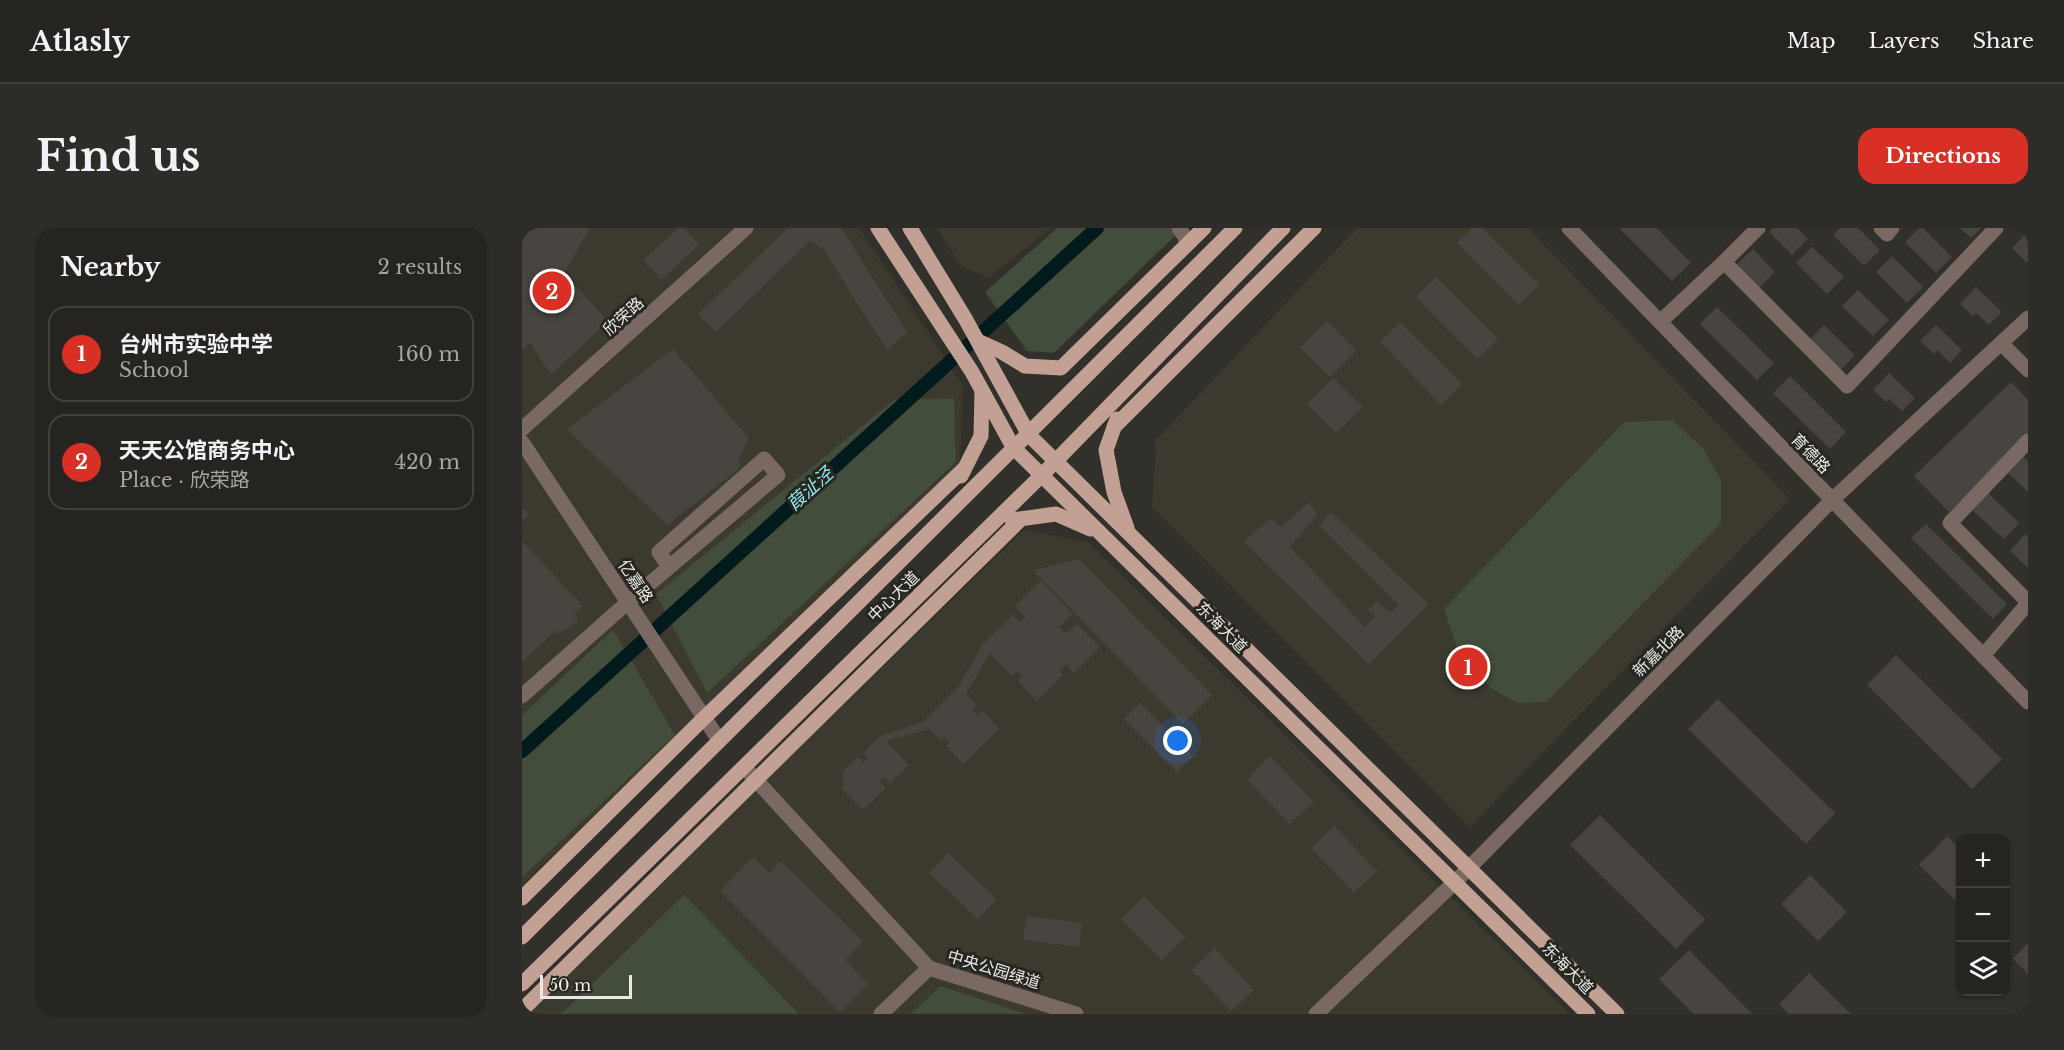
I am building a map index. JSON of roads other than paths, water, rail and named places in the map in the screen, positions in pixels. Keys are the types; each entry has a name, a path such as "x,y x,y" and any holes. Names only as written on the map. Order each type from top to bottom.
{"main road":[{"name":"东海大道","path":"878,228 972,372 1013,447 1588,1014"},
{"name":"东海大道","path":"910,228 966,320 1028,433 1617,1014"},
{"name":"中心大道","path":"522,984 1042,475 1283,228"},
{"path":"1114,427 1314,228"},
{"path":"978,341 1025,366 1061,368 1196,233"},
{"path":"1154,277 1230,233"},
{"name":"中心大道","path":"522,937 1230,233"},
{"path":"1223,289 1238,303"},
{"path":"1129,534 1114,492 1106,450 1118,415 1146,369"},
{"path":"941,519 981,436 982,391"},
{"path":"522,898 704,718 964,469"},
{"path":"992,524 1056,514 1082,524 1109,542"},
{"path":"522,1010 1020,519"}],"street":[{"name":"欣荣路","path":"522,429 746,228"},
{"path":"1179,228 1196,233"},
{"name":"育德路","path":"1569,228 2028,702"},
{"path":"1660,322 1758,228"},
{"path":"1881,228 1887,234 1892,228"},
{"path":"1724,262 1847,386 1996,228"},
{"name":"新嘉北路","path":"1316,1014 1455,882 1832,500 2028,318"},
{"path":"2001,343 2028,370"},
{"path":"1983,656 2028,602 1950,523 2028,441"},
{"name":"亿嘉路","path":"522,442 719,740"},
{"path":"522,696 628,602 778,475 764,459 659,552 669,567"},
{"path":"744,767 929,968"},
{"name":"中央公园绿道","path":"881,1014 929,968 1076,1014"}],"waterway":[{"name":"葭沚泾","path":"522,751 1097,228"}],"place":[{"name":"天天公馆商务中心","path":"552,291"},
{"name":"台州市实验中学","path":"1468,667"}]}
